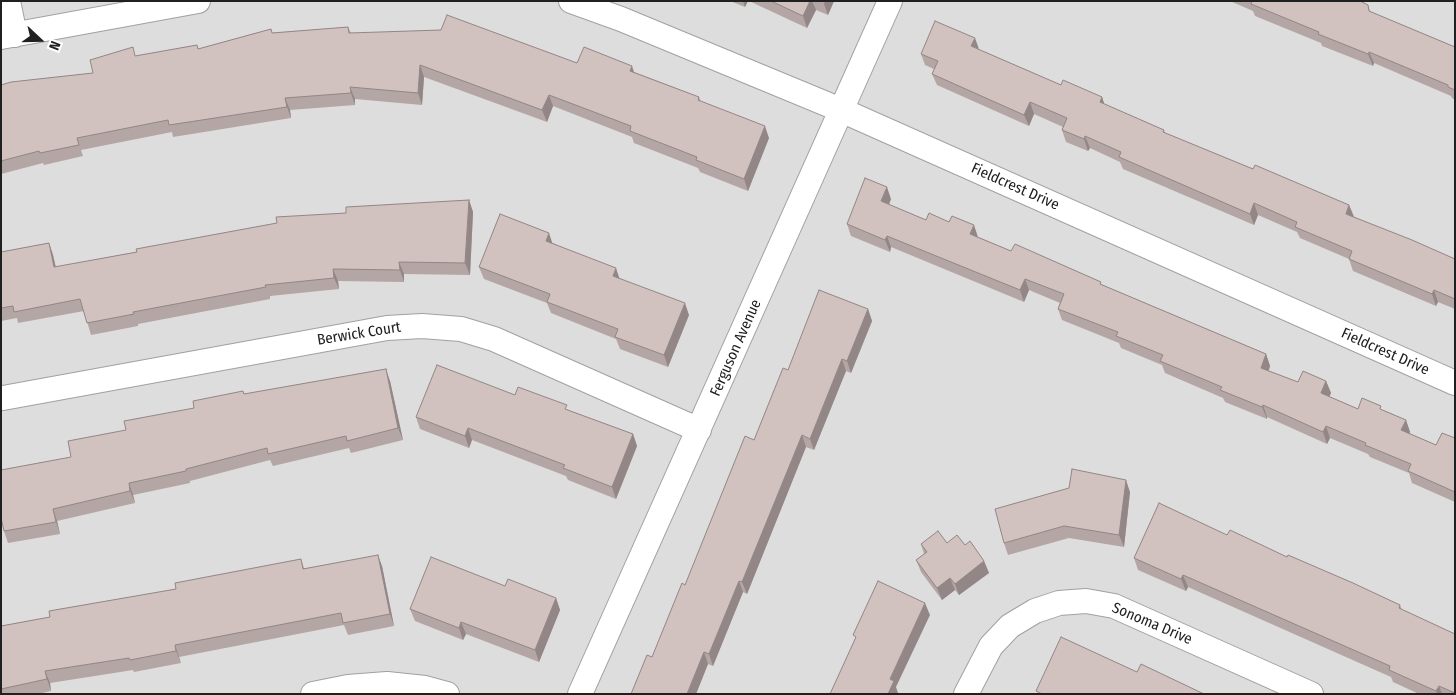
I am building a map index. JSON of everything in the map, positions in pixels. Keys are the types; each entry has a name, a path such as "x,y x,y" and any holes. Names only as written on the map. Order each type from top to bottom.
{"street":[{"path":"8,1 8,36 198,1"},
{"name":"Fieldcrest Drive","path":"571,1 621,19 841,110 1455,383"},
{"name":"Ferguson Avenue","path":"580,694 890,1"},
{"name":"Berwick Court","path":"3,398 387,328 422,326 461,329 494,339 699,430"},
{"name":"Sonoma Drive","path":"966,694 991,646 1010,626 1035,611 1059,603 1086,601 1114,606 1311,694"},
{"path":"313,694 348,687 387,684 425,688 447,694"}],"shaded area":[{"path":"1,1 1455,1 1455,694 1,694"}],"building":[{"path":"771,1 810,1 803,16"},
{"path":"1252,1 1360,1 1368,5 1369,11 1455,47 1455,90 1448,87 1448,85 1369,52 1368,54 1318,34 1319,32 1251,4"},
{"path":"447,15 577,63 584,47 632,66 630,71 699,97 698,100 765,126 744,179 696,160 697,157 630,131 631,126 549,95 542,110 420,65 418,93 350,87 351,93 285,98 287,107 169,125 168,120 77,138 79,145 40,153 39,151 1,161 1,85 11,82 93,73 90,60 133,47 135,56 197,45 198,49 271,29 272,33 348,27 349,33 441,30"},
{"path":"935,21 975,38 971,46 1061,85 1063,80 1102,97 1100,102 1164,130 1163,132 1253,169 1255,165 1349,205 1346,214 1455,259 1455,299 1434,290 1432,294 1349,259 1352,251 1295,227 1297,222 1254,203 1250,214 1119,157 1121,152 1085,136 1084,139 1062,130 1067,118 1030,102 1024,115 932,74 938,61 921,54"},
{"path":"865,178 887,187 881,201 926,220 929,213 949,222 952,216 974,225 970,234 1011,251 1015,244 1101,282 1100,284 1266,354 1261,368 1298,382 1303,371 1326,381 1321,393 1358,409 1362,398 1381,406 1380,409 1406,420 1401,430 1436,445 1442,433 1455,438 1455,492 1408,471 1411,464 1365,445 1366,443 1326,426 1323,432 1263,405 1262,407 1220,390 1222,387 1160,361 1163,355 1116,336 1118,332 1058,309 1064,294 1025,279 1020,290 887,236 885,240 847,224"},
{"path":"469,200 465,263 399,262 400,270 333,269 334,278 265,285 266,287 133,312 134,314 87,323 80,299 14,312 13,306 1,308 1,252 49,243 54,267 137,252 136,249 277,223 276,217 346,213 346,207"},
{"path":"500,214 549,233 546,241 616,268 613,276 685,303 664,355 615,337 618,329 547,302 550,294 479,267"},
{"path":"819,290 868,309 847,361 842,359 810,439 802,435 742,582 739,581 709,654 704,652 687,694 631,694 647,655 652,657 682,583 685,585 745,436 754,440 783,368 788,370"},
{"path":"437,365 515,395 518,387 567,405 565,409 633,434 612,487 563,468 565,465 468,428 465,436 416,417"},
{"path":"386,369 398,428 347,441 346,436 268,454 267,448 186,469 186,471 129,483 130,491 53,509 56,522 4,531 1,518 1,470 71,457 68,441 126,430 124,421 194,408 193,401 243,391 244,394"},
{"path":"1072,469 1126,480 1119,535 1064,526 1004,543 995,509 1069,488"},
{"path":"1159,503 1227,535 1230,530 1287,557 1288,555 1353,583 1400,605 1399,608 1455,634 1455,693 1439,686 1436,691 1389,670 1390,666 1183,575 1181,579 1134,558"},
{"path":"938,531 947,543 957,535 965,545 970,541 984,561 955,584 950,578 937,588 916,560 927,552 921,544"},
{"path":"378,555 390,614 343,623 341,613 175,645 176,651 130,660 129,658 45,671 47,679 1,689 1,626 50,617 49,611 176,589 175,583 301,559 303,569"},
{"path":"431,557 505,586 508,579 556,598 535,650 461,622 459,628 410,609"},
{"path":"878,581 925,603 890,679 894,681 888,694 830,694 856,637 853,635"},
{"path":"1061,637 1137,672 1141,664 1204,694 1042,694 1036,691"}]}
